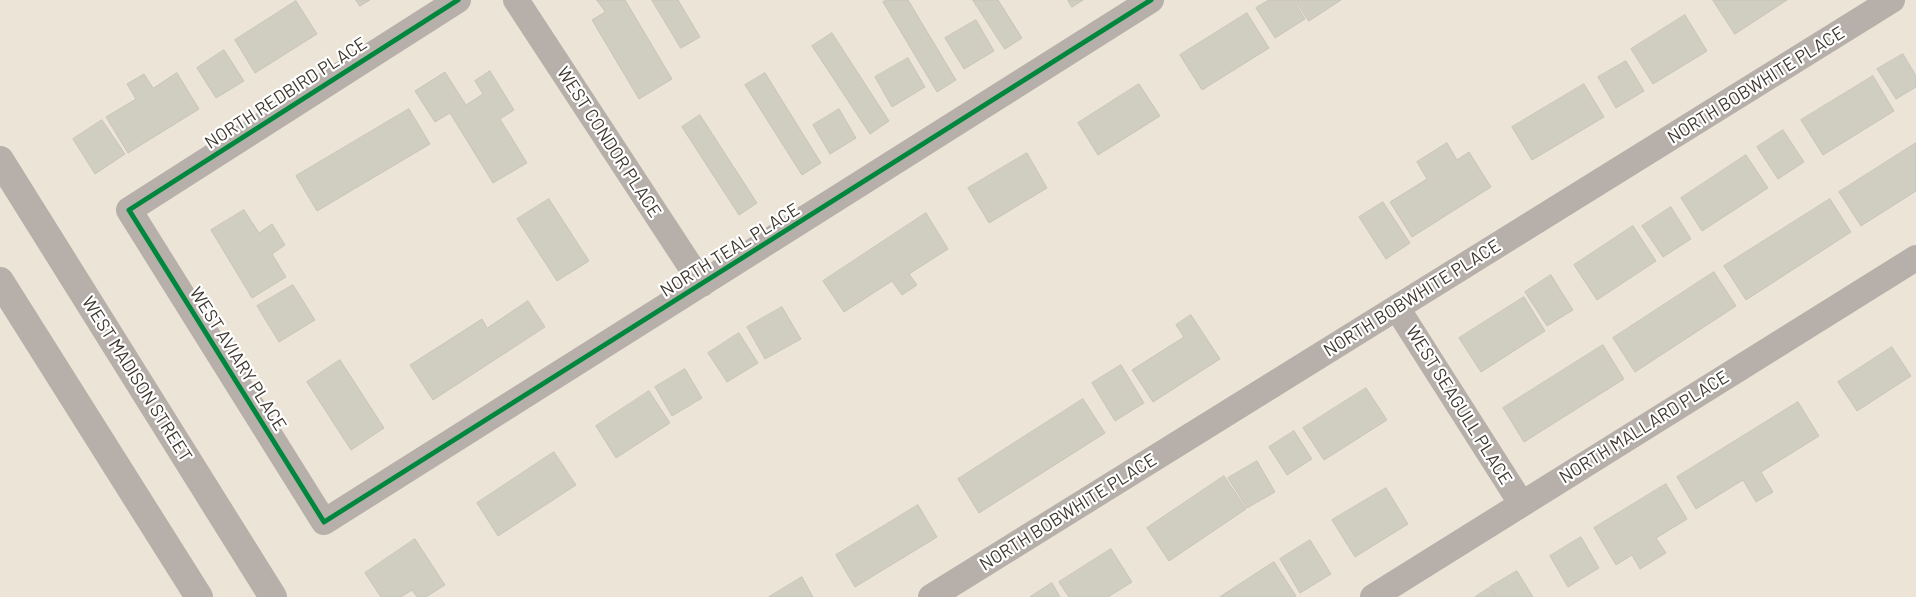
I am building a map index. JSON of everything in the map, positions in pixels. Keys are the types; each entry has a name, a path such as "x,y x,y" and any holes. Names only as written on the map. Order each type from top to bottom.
{"street":[{"name":"NORTH REDBIRD PLACE","path":"129,210 458,0"},
{"name":"WEST CONDOR PLACE","path":"516,0 702,284"},
{"name":"NORTH TEAL PLACE","path":"324,522 1151,0"},
{"name":"NORTH BOBWHITE PLACE","path":"931,597 1892,0"},
{"name":"WEST MADISON STREET","path":"0,160 273,597"},
{"name":"WEST AVIARY PLACE","path":"129,210 324,522"},
{"name":"NORTH MALLARD PLACE","path":"1373,597 1916,258"},
{"path":"0,281 199,597"},
{"name":"WEST SEAGULL PLACE","path":"1397,308 1522,503"}],"building":[{"path":"356,0 370,0 360,6"},
{"path":"597,0 625,0 672,79 639,99 592,20 605,12"},
{"path":"652,0 678,0 700,37 681,48"},
{"path":"887,0 908,0 956,80 937,92 883,2"},
{"path":"973,0 998,0 1022,38 1005,49"},
{"path":"1068,0 1083,0 1072,7"},
{"path":"1269,0 1293,0 1305,19 1275,38 1256,8"},
{"path":"1295,0 1341,0 1309,21"},
{"path":"1713,0 1787,0 1735,34"},
{"path":"296,1 317,34 255,73 235,40"},
{"path":"1247,13 1269,48 1202,90 1180,55"},
{"path":"1685,15 1707,51 1653,84 1631,49"},
{"path":"976,20 994,51 964,69 945,38"},
{"path":"832,33 889,121 870,134 812,46"},
{"path":"224,50 244,81 216,98 197,68"},
{"path":"1903,54 1916,76 1916,87 1896,99 1877,69"},
{"path":"908,58 925,87 892,107 875,77"},
{"path":"1626,61 1644,91 1616,108 1598,77"},
{"path":"490,71 514,110 500,119 527,163 493,183 450,113 435,122 415,91 445,72 466,105 483,94 475,81"},
{"path":"177,73 199,109 128,153 106,117 136,99 127,84 144,74 153,88"},
{"path":"765,73 821,163 802,175 745,85"},
{"path":"1873,76 1894,111 1823,155 1801,120"},
{"path":"1139,84 1160,116 1098,155 1078,123"},
{"path":"1584,84 1604,117 1532,160 1512,127"},
{"path":"409,109 430,144 317,211 296,176"},
{"path":"839,109 856,138 830,154 813,125"},
{"path":"700,115 757,203 739,215 682,127"},
{"path":"102,120 125,154 95,174 73,139"},
{"path":"1783,130 1804,162 1778,179 1757,147"},
{"path":"1447,143 1457,160 1469,152 1491,187 1412,237 1390,202 1427,179 1417,162"},
{"path":"1916,143 1916,191 1861,226 1839,192"},
{"path":"1027,153 1047,188 989,223 968,188"},
{"path":"1746,155 1768,188 1702,231 1681,198"},
{"path":"549,199 589,261 557,281 517,219"},
{"path":"1830,199 1851,232 1746,300 1724,266"},
{"path":"1383,202 1410,243 1386,259 1359,217"},
{"path":"1671,207 1691,239 1663,257 1642,226"},
{"path":"244,210 259,233 272,224 285,245 272,254 286,277 252,298 211,230"},
{"path":"926,213 948,249 909,274 917,285 902,295 892,281 844,312 823,281"},
{"path":"1633,226 1656,261 1597,300 1574,265"},
{"path":"1714,272 1736,306 1635,372 1613,338"},
{"path":"1551,275 1573,310 1547,326 1525,292"},
{"path":"293,285 315,320 279,342 257,306"},
{"path":"1524,297 1545,331 1481,372 1459,338"},
{"path":"528,301 545,327 433,400 410,365 482,319 487,328"},
{"path":"782,307 801,339 765,359 747,327"},
{"path":"1191,315 1220,359 1153,402 1132,370 1184,337 1176,325"},
{"path":"739,333 758,363 727,382 708,353"},
{"path":"1603,345 1624,379 1524,442 1503,408"},
{"path":"1892,347 1911,376 1857,411 1838,382"},
{"path":"340,360 384,428 351,450 307,382"},
{"path":"1121,365 1144,403 1115,421 1092,383"},
{"path":"685,369 702,398 672,416 655,387"},
{"path":"1366,388 1387,420 1324,460 1303,428"},
{"path":"649,391 670,423 616,458 596,426"},
{"path":"1083,399 1105,433 979,513 958,479"},
{"path":"1798,402 1819,436 1761,472 1773,492 1756,502 1743,480 1696,509 1677,477"},
{"path":"1294,431 1312,459 1287,475 1269,447"},
{"path":"554,452 576,485 498,536 477,503"},
{"path":"1257,461 1275,492 1247,508 1228,478"},
{"path":"1224,476 1246,509 1169,561 1147,528"},
{"path":"1666,484 1687,519 1656,538 1666,553 1640,569 1632,555 1616,565 1594,528"},
{"path":"1386,488 1408,524 1355,557 1332,520"},
{"path":"918,505 937,537 855,587 836,555"},
{"path":"1581,537 1599,568 1568,587 1550,556"},
{"path":"415,539 445,585 426,597 417,597 412,590 401,597 381,597 365,573"},
{"path":"1310,540 1331,574 1300,593 1280,559"},
{"path":"1111,549 1132,582 1108,597 1069,597 1059,582"},
{"path":"1274,562 1296,596 1220,597"},
{"path":"1517,571 1533,597 1496,597 1490,587"},
{"path":"802,577 813,597 769,597"},
{"path":"1052,583 1060,597 1030,597"},
{"path":"1489,588 1495,597 1475,597"}],"cycle path":[{"path":"458,0 129,210 324,522 1151,0"}]}
